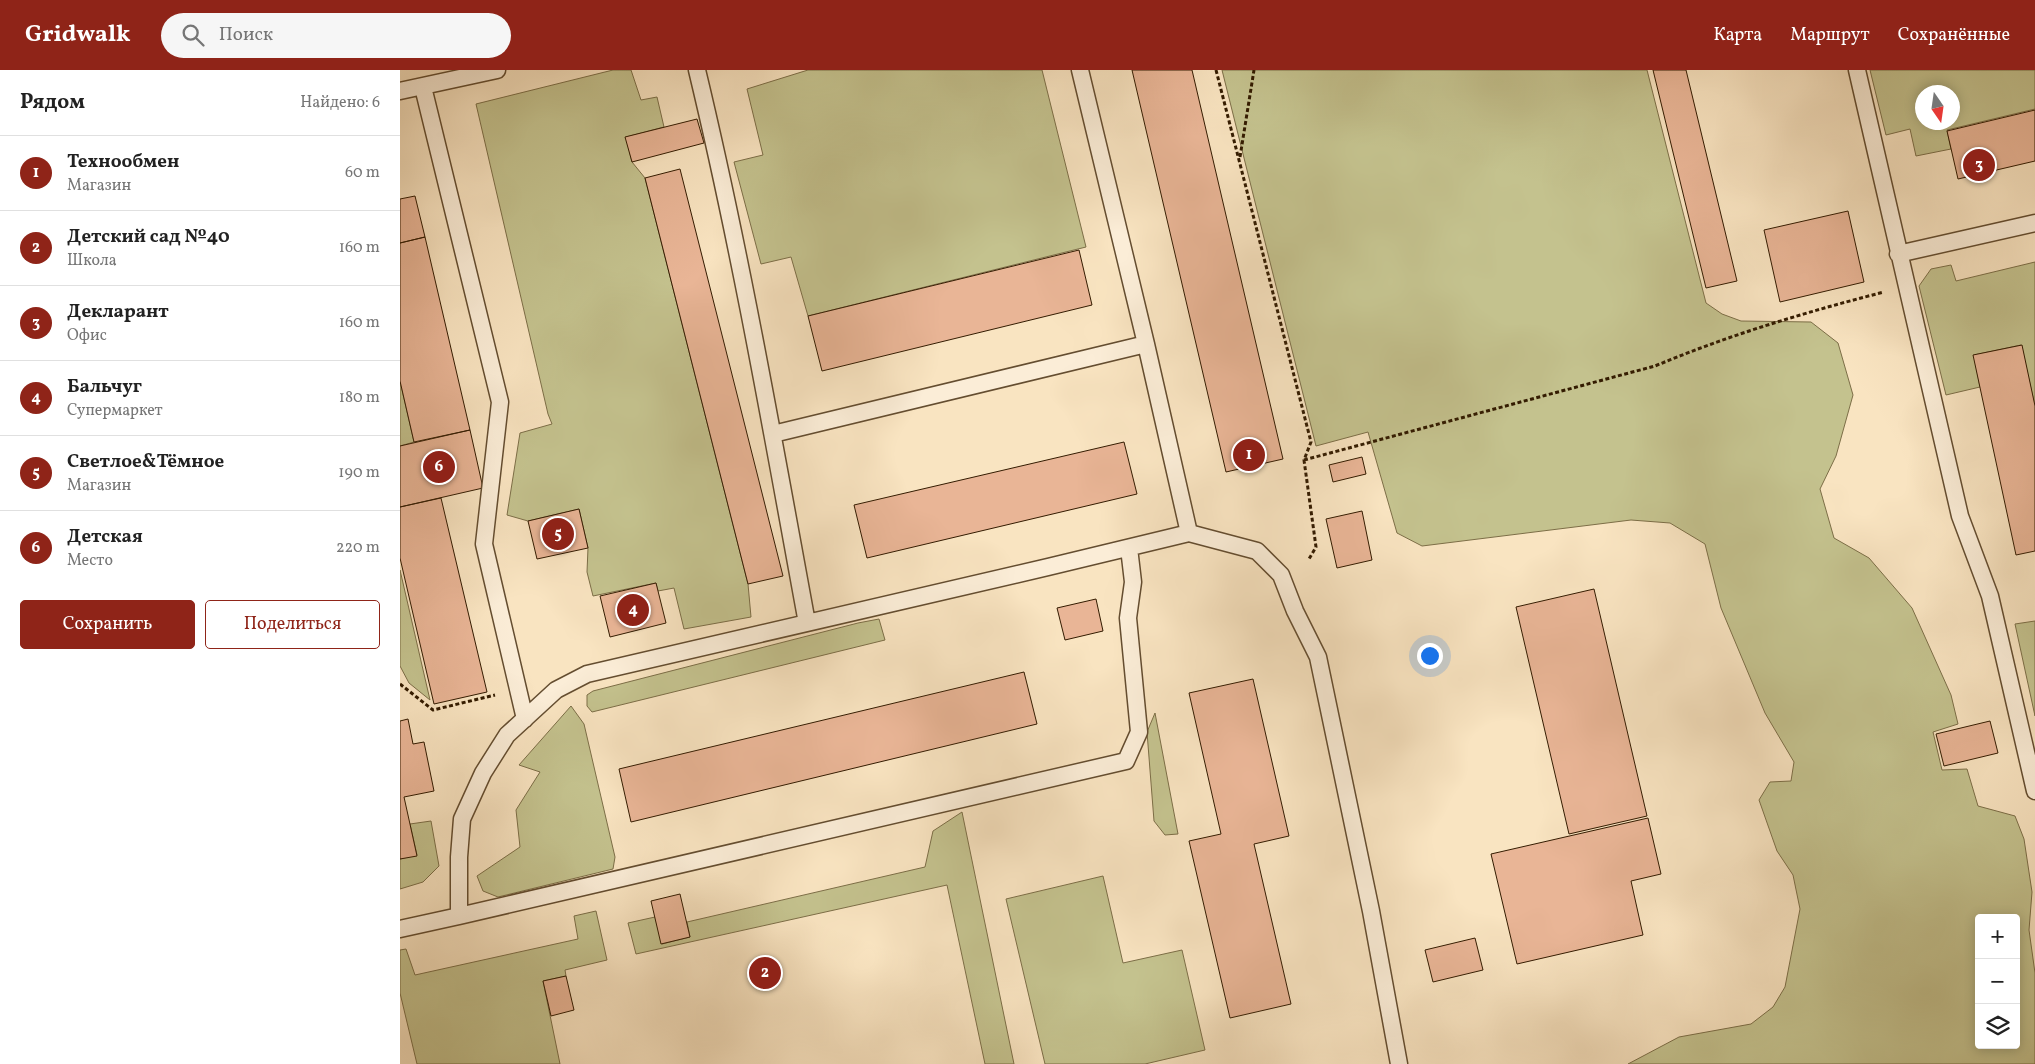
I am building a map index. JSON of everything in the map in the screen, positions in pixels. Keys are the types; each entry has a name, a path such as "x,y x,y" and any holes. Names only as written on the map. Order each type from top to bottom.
{"lane":[{"path":"400,92 497,70"},
{"path":"697,70 718,160 773,434 807,623"},
{"path":"1080,70 1189,533"},
{"path":"1857,70 1960,516 1990,596 2035,791"},
{"path":"423,86 500,402 484,544 525,719"},
{"path":"1898,254 2035,223"},
{"path":"773,434 1146,344"},
{"path":"459,916 459,857 462,819 483,773 507,735 556,690 588,674 1189,533 1257,551 1281,575 1295,611 1318,657 1371,911 1399,1064"},
{"path":"400,929 1126,761 1139,732 1128,618 1133,582 1129,548"}],"path":[{"path":"1216,70 1311,442 1304,460 1316,548 1309,559"},
{"path":"1239,160 1254,70"},
{"path":"1304,460 1655,366 1702,346 1801,314 1906,286"},
{"path":"400,684 434,710 518,690"}],"shaded area":[{"path":"613,70 631,70 641,100 657,97 664,127 626,137 632,162 645,178 748,584 751,617 684,629 674,588 658,591 656,583 593,596 587,572 588,548 579,509 528,521 507,515 520,433 552,424 548,414 476,104"},
{"path":"808,70 1042,70 1086,247 808,316 791,257 761,264 734,162 763,155 747,89"},
{"path":"1222,70 1647,70 1706,303 1722,314 1741,321 1811,322 1838,343 1853,395 1836,456 1820,489 1834,538 1869,558 1912,608 1951,695 1958,724 1933,732 1942,770 1967,769 1978,806 2015,816 2024,839 2032,892 2029,930 2035,973 2035,1064 1628,1064 1679,1037 1751,1024 1773,1007 1785,987 1800,909 1793,875 1777,851 1759,800 1770,782 1791,781 1794,762 1765,713 1721,608 1705,544 1670,523 1631,520 1422,546 1397,533 1368,432 1316,446"},
{"path":"1870,70 2035,70 2035,109 1960,127 1960,85 1915,85 1915,130 1947,130 1951,149 1916,156 1910,129 1886,135"},
{"path":"2035,262 2035,406 2021,345 1974,355 1980,387 1946,395 1919,286 1931,269 1951,265 1956,281"},
{"path":"400,381 414,442 400,446"},
{"path":"400,570 430,700 409,683 400,666"},
{"path":"879,619 885,640 592,712 587,706 587,695 593,691"},
{"path":"2035,621 2035,716 2015,624"},
{"path":"571,706 584,724 615,857 613,869 498,897 483,891 477,876 520,847 516,810 540,772 519,765"},
{"path":"1155,713 1178,834 1165,835 1154,821 1147,732"},
{"path":"962,812 1014,1064 985,1064 947,885 636,954 628,923 655,917 662,944 690,937 687,922 925,867 933,831"},
{"path":"431,821 439,866 423,882 400,889 400,859 417,855 410,824"},
{"path":"1103,876 1123,963 1182,950 1205,1050 1145,1064 1045,1064 1006,899"},
{"path":"596,911 607,960 565,970 566,976 543,981 560,1064 417,1064 400,993 400,950 406,949 415,975 578,939 574,916"}],"building":[{"path":"1132,70 1192,70 1283,459 1226,472"},
{"path":"1653,70 1686,70 1737,281 1706,288"},
{"path":"2035,110 2035,161 1958,179 1947,131 1960,130 1960,128"},
{"path":"697,119 704,143 632,162 625,137"},
{"path":"680,169 783,576 748,584 645,178"},
{"path":"415,196 425,237 400,243 400,199"},
{"path":"1848,211 1864,282 1780,302 1764,230"},
{"path":"425,237 470,430 414,442 400,381 400,243"},
{"path":"1079,250 1092,305 822,371 808,316"},
{"path":"2022,345 2035,406 2035,551 2016,555 1973,355"},
{"path":"470,430 483,488 400,507 400,446"},
{"path":"1124,442 1137,494 867,558 854,505"},
{"path":"1362,457 1366,474 1333,482 1329,465"},
{"path":"441,498 487,692 434,704 400,558 400,507"},
{"path":"579,509 588,548 537,559 528,521"},
{"path":"1362,511 1372,560 1337,568 1326,519"},
{"path":"656,583 666,623 610,637 600,596"},
{"path":"1594,589 1647,816 1569,834 1516,607"},
{"path":"1096,599 1103,631 1065,640 1057,608"},
{"path":"1024,672 1037,724 631,822 619,769"},
{"path":"1253,679 1289,836 1254,844 1291,1004 1230,1018 1189,841 1221,834 1189,693"},
{"path":"408,719 413,744 424,742 434,791 404,797 417,856 400,859 400,721"},
{"path":"1990,721 1998,753 1944,766 1936,734"},
{"path":"1648,818 1661,874 1631,881 1643,935 1517,964 1491,854"},
{"path":"680,894 690,937 661,944 651,901"},
{"path":"1475,938 1483,970 1433,982 1425,950"},
{"path":"566,976 574,1010 551,1016 543,981"}],"place":[{"name":"Декларант","path":"1979,165"},
{"name":"Технообмен","path":"1249,455"},
{"name":"Детская","path":"439,467"},
{"name":"Светлое&Тёмное","path":"558,534"},
{"name":"Бальчуг","path":"633,610"},
{"name":"Детский сад №40","path":"765,973"}]}
